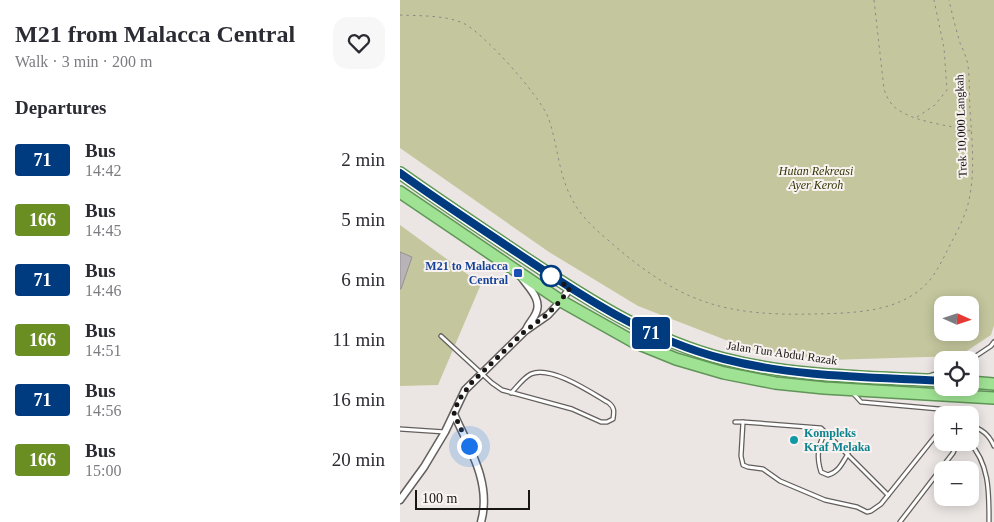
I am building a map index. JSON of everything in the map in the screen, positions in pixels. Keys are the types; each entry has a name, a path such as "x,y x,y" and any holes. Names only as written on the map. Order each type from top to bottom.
{"highway":[{"name":"Jalan Tun Abdul Razak","path":"400,173 570,288 612,314 646,332 689,349 724,359 803,372 934,381"},
{"path":"400,192 561,300 634,342 689,363 748,379 774,383 994,398"},
{"path":"979,383 994,384"}],"street":[{"path":"519,273 535,296 538,304 536,314 525,331"},
{"path":"400,500 424,467 445,432 465,390 525,331 548,314 570,288"},
{"path":"454,414 476,462 481,481 483,496 481,522"}],"lane":[{"path":"441,336 502,390 511,393 548,401 601,422 613,419 613,407 609,403 582,387 546,373 532,374 511,393"},
{"path":"979,354 994,342"},
{"path":"916,380 934,374"},
{"path":"849,389 861,402 934,408"},
{"path":"735,422 815,426 821,428 888,495"},
{"path":"743,422 741,456 743,465 763,469 780,481 825,500 857,507 867,512 871,512 881,504 934,438"},
{"path":"400,429 445,432"},
{"path":"979,429 988,435 994,446"},
{"path":"825,432 817,454 821,472 828,476 834,473 839,469 848,454"},
{"path":"900,522 954,451"},
{"path":"976,451 984,465 987,476 989,522"}],"path":[{"path":"874,0 884,89 887,98 899,111 916,118 972,131"},
{"path":"916,118 935,105 947,90 944,48 934,0"},
{"name":"Trek 10,000 Langkah","path":"400,15 449,19 462,23 480,34 490,44 519,77 546,114 565,186 580,213 596,230 654,277 691,298 712,305 732,310 784,314 858,311 899,303 922,289 936,272 967,208 972,179 972,131 968,65 949,0"}],"green space":[{"name":"Hutan Rekreasi Ayer Keroh","path":"400,0 994,0 994,325 991,335 967,351 934,351 934,357 828,360 749,349 638,306 549,252 400,148"},
{"path":"400,225 481,284 438,385 400,386"}],"building":[{"path":"400,252 412,257 401,289 400,289"}],"bus line":[{"name":"71","path":"400,173 487,233 612,314 646,332 689,349 746,364 803,372 934,381"}],"place":[{"name":"M21 to Malacca Central","path":"518,273"},
{"name":"Kompleks Kraf Melaka","path":"794,440"}],"route":[{"path":"469,446 454,414 458,401 472,382 525,331 548,314 570,288 551,276"}]}
